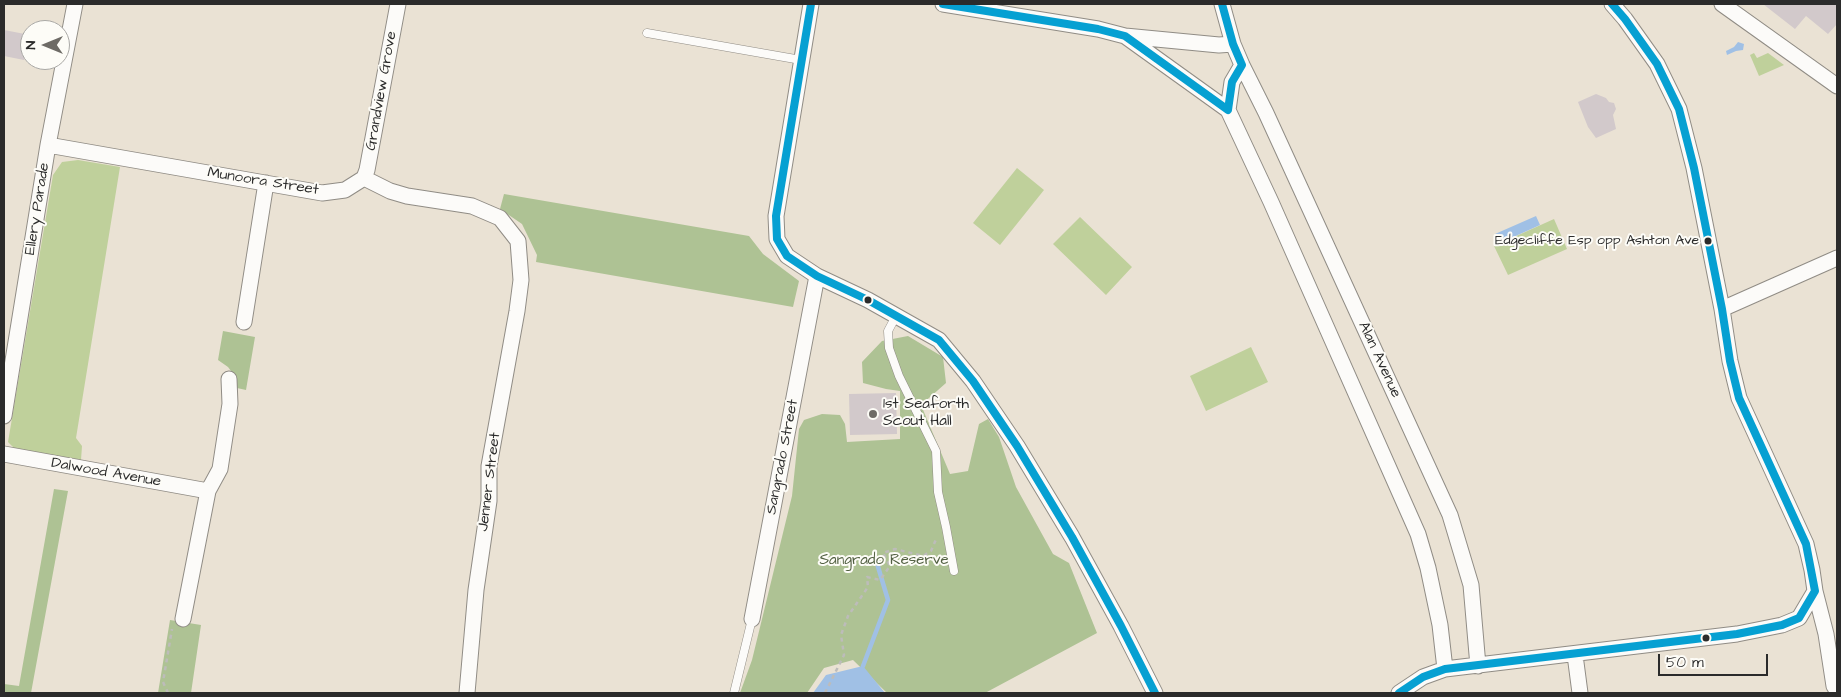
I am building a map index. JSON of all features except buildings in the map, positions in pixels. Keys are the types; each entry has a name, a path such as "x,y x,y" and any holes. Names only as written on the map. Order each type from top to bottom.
{"street":[{"name":"Ellery Parade","path":"4,416 48,145 76,4"},
{"name":"Grandview Grove","path":"364,178 398,4"},
{"path":"811,4 776,216 777,239 787,256 818,276 939,340 973,381 1072,537 1122,626 1156,693"},
{"path":"942,4 1125,36 1218,45 1232,44"},
{"name":"Alan Avenue","path":"1222,4 1232,44 1266,113 1450,515 1471,585 1478,666"},
{"path":"1612,4 1657,64 1679,110 1694,168 1730,361 1739,398 1806,544 1812,570 1814,591 1826,634 1834,686 1837,691"},
{"path":"1722,4 1837,86"},
{"path":"1125,36 1228,110 1271,202 1418,534 1428,568 1440,626 1445,670"},
{"path":"1228,110 1232,82 1242,65"},
{"name":"Munoora Street","path":"48,145 322,193 345,190 364,178"},
{"name":"Jenner Street","path":"364,178 390,191 407,196 472,206 500,218 518,241 521,280 489,466 489,501 476,590 466,693"},
{"path":"244,322 266,183"},
{"path":"1722,310 1837,258"},
{"name":"Sangrado Street","path":"752,619 818,276"},
{"path":"182,619 208,491 220,469 230,404 229,379"},
{"name":"Dalwood Avenue","path":"4,454 208,491"},
{"path":"1399,693 1423,677 1445,670 1737,634 1782,625 1799,618 1814,591"},
{"path":"1575,654 1580,693"}],"lane":[{"path":"647,32 801,60"},
{"path":"896,316 888,331 889,348 899,376 936,451 938,492 954,571"},
{"name":"Sangrado Street","path":"734,693 752,619"}],"path":[{"path":"825,693 844,655 841,635 848,616 868,587 867,577 880,580 890,566 883,553 895,548 923,556 931,551 936,538 946,527"},
{"path":"168,693 163,682 172,624 182,619"}],"green space":[{"path":"1754,53 1757,58 1768,53 1784,65 1759,76 1750,55"},
{"path":"78,160 120,167 76,438 82,446 81,460 15,449 8,442 53,175 62,162"},
{"path":"1017,168 1044,190 1000,245 973,223"},
{"path":"504,194 749,236 763,254 799,281 793,307 536,262 537,255 522,224 500,209"},
{"path":"1080,217 1132,267 1106,295 1053,244"},
{"path":"1554,219 1567,249 1508,275 1494,246"},
{"path":"223,331 255,337 246,390 237,388 234,375 228,367 218,360"},
{"name":"Sangrado Reserve","path":"908,336 943,357 946,383 921,405 950,474 968,471 979,424 988,419 999,437 1016,487 1053,554 1069,563 1097,633 985,693 887,693 853,660 824,668 807,693 740,693 752,660 792,496 799,429 804,420 822,414 840,415 845,424 847,442 900,439 900,391 863,383 862,362 882,341"},
{"path":"1251,347 1268,382 1206,411 1190,376"},
{"path":"54,489 68,491 31,693 4,693 4,684 19,686"},
{"path":"170,620 201,625 191,693 158,693"}],"water":[{"path":"1738,42 1744,44 1743,50 1727,55 1726,51 1734,47"},
{"path":"1536,216 1540,225 1500,243 1495,234"},
{"path":"863,666 885,693 813,693 826,675"}],"waterway":[{"path":"863,666 888,600 876,560"}],"transit line":[{"path":"811,4 776,216 777,239 787,256 817,276 868,300 939,340 973,381 1017,446 1072,537 1155,693"},
{"path":"943,4 1098,29 1125,36 1228,110 1232,82 1242,65 1233,44 1222,4"},
{"path":"1399,693 1423,677 1445,669 1737,634 1782,625 1799,618 1815,591 1806,544 1739,398 1730,361 1722,309 1694,168 1679,109 1657,64 1612,4"}],"place":[{"name":"Edgecliffe Esp opp Ashton Ave","path":"1708,241"},
{"name":"1st Seaforth Scout Hall","path":"873,414"}]}
